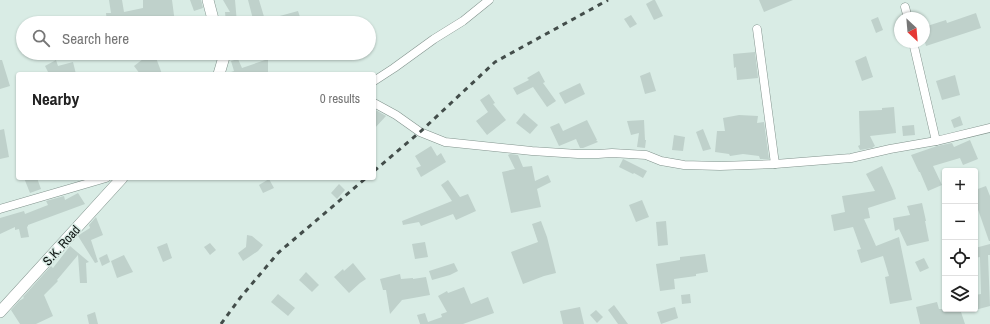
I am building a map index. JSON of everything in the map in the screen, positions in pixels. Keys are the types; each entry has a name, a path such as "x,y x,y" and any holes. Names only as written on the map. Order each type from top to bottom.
{"main road":[{"path":"208,0 212,16"},
{"path":"220,72 223,60"},
{"name":"S.K. Road","path":"0,312 120,180"}],"street":[{"path":"376,80 462,21 489,0"},
{"path":"905,7 906,12"},
{"path":"756,29 775,164"},
{"path":"914,48 936,141"},
{"path":"376,104 396,115 420,132 445,142 578,154 612,153 646,155 661,161 684,165 720,166 775,164 851,158 936,141 990,128"},
{"path":"0,209 99,180"}],"building":[{"path":"109,0 122,0 124,12 143,8 143,0 172,0 174,16 106,16 106,13 111,13"},
{"path":"190,0 201,0 203,8 194,11"},
{"path":"223,0 235,0 236,16 225,16 225,12 230,12"},
{"path":"248,0 259,0 264,16 252,16"},
{"path":"655,0 663,16 654,20 646,4"},
{"path":"759,0 793,0 764,12"},
{"path":"298,11 300,16 280,16"},
{"path":"976,13 981,28 930,45 930,25 946,20 947,23"},
{"path":"631,15 637,24 630,28 624,19"},
{"path":"878,17 883,30 876,33 871,20"},
{"path":"755,52 758,78 737,80 733,54"},
{"path":"866,56 873,77 862,81 855,61"},
{"path":"0,60 2,60 10,86 0,89"},
{"path":"56,60 58,66 73,62 76,72 48,72 45,66"},
{"path":"142,60 157,60 161,72 138,72 134,66"},
{"path":"238,60 242,68 268,60 268,72 231,72 234,71 231,61"},
{"path":"539,71 545,82 543,83 556,101 547,107 533,87 517,95 513,88 529,80 527,78"},
{"path":"650,72 656,91 645,94 640,76"},
{"path":"955,75 960,95 942,100 936,81"},
{"path":"580,83 585,94 565,104 559,93"},
{"path":"489,94 495,103 493,104 506,120 487,135 476,121 488,112 480,100"},
{"path":"894,107 896,133 870,136 875,146 860,150 858,146 860,145 859,111 882,110 882,108"},
{"path":"376,110 386,116 376,127"},
{"path":"524,113 538,125 530,134 516,123"},
{"path":"739,115 758,116 757,123 764,122 769,159 760,159 759,156 743,154 730,156 729,154 715,152 717,131 725,131 723,118"},
{"path":"960,116 963,125 954,128 951,120"},
{"path":"587,120 598,142 580,148 576,139 559,146 550,127 559,123 563,131"},
{"path":"644,120 646,140 645,148 637,147 639,133 631,135 627,121"},
{"path":"914,125 915,135 903,136 902,126"},
{"path":"4,129 9,157 0,159 0,130"},
{"path":"703,129 711,149 703,151 696,132"},
{"path":"674,135 685,137 683,151 672,150"},
{"path":"970,140 978,159 963,165 960,158 933,166 942,185 928,191 911,155 937,146 952,143 954,147"},
{"path":"431,146 437,156 441,153 446,162 421,177 416,168 421,166 415,156"},
{"path":"508,155 518,155 523,167 532,166 535,181 548,175 551,182 537,189 541,207 511,213 502,172 515,169"},
{"path":"623,159 647,171 643,178 619,167"},
{"path":"882,166 896,199 868,208 870,218 864,219 876,246 899,237 912,300 890,304 885,277 889,276 883,256 861,263 857,250 861,249 853,227 834,231 831,215 845,212 842,196 875,191 866,174"},
{"path":"25,180 38,180 41,189 30,193"},
{"path":"270,180 274,188 263,193 259,185"},
{"path":"448,180 460,197 468,194 476,211 456,220 453,214 421,226 419,222 403,225 402,221 452,201 441,185"},
{"path":"339,184 345,190 337,199 331,193"},
{"path":"986,186 990,196 990,241 978,210 978,189"},
{"path":"78,193 85,204 28,225 29,237 21,238 19,229 15,230 15,227 0,234 0,218 24,211 25,214 48,205 46,201 64,196 65,200"},
{"path":"642,200 649,217 636,222 629,205"},
{"path":"922,203 929,241 907,246 899,229 895,231 893,218 910,215 907,206"},
{"path":"96,217 103,235 91,240 98,262 95,263 78,236 90,228 89,225"},
{"path":"541,221 547,237 556,273 523,284 511,252 538,242 532,224"},
{"path":"666,221 668,245 658,246 656,222"},
{"path":"247,235 252,236 263,245 258,251 243,261 238,253 246,247"},
{"path":"425,242 428,257 415,259 412,244"},
{"path":"167,243 172,258 163,262 157,247"},
{"path":"210,243 216,250 210,255 204,247"},
{"path":"990,244 990,255 988,255 990,306 978,309 978,294 981,294 980,257 978,257 978,247"},
{"path":"70,246 89,262 86,263 87,283 80,283 78,255 57,280 58,281 44,295 53,316 36,324 20,324 11,310 24,298 23,297 51,266 53,268"},
{"path":"107,254 110,262 102,266 99,258"},
{"path":"705,254 708,272 696,274 696,276 674,279 675,289 660,291 656,264 680,260 680,257"},
{"path":"124,255 133,272 117,278 111,261"},
{"path":"924,258 929,268 920,272 915,262"},
{"path":"353,263 366,279 349,293 334,277"},
{"path":"454,263 458,271 432,280 429,271"},
{"path":"306,272 319,285 312,292 299,280"},
{"path":"400,274 401,279 426,277 430,295 402,300 390,314 386,290 383,290 380,279"},
{"path":"464,287 471,304 488,297 494,313 463,324 420,324 417,315 425,313 428,322 442,317 441,314 447,312 438,296 447,291 448,293"},
{"path":"278,294 295,308 288,316 271,302"},
{"path":"690,294 691,303 682,304 681,295"},
{"path":"937,302 939,309 942,309 942,312 961,312 965,324 920,324 916,307"},
{"path":"614,305 628,324 618,324 608,310"},
{"path":"580,307 584,324 563,324 560,311"},
{"path":"675,307 678,318 661,324 657,312"},
{"path":"596,310 603,317 597,323 590,315"},
{"path":"95,312 98,324 89,324 87,315"}],"railway":[{"path":"376,169 420,132 495,62 608,0"},
{"path":"221,324 240,298 278,253 364,180"}]}
